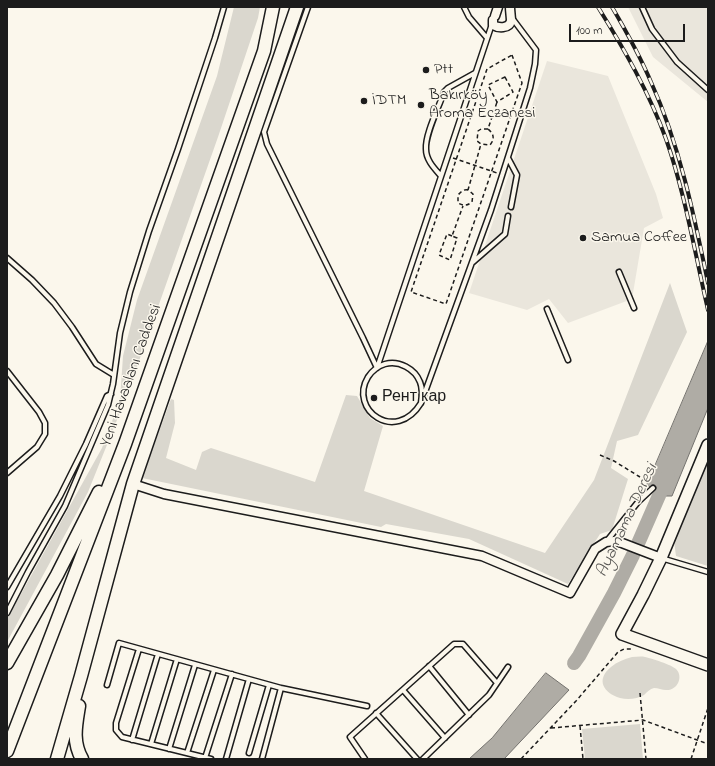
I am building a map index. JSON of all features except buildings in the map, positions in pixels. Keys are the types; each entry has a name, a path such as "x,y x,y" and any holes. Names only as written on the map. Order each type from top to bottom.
{"main road":[{"name":"Yeni Havaalanı Caddesi","path":"7,751 125,444 264,51 273,7"},
{"path":"57,759 133,484 297,7"},
{"path":"7,663 57,575 125,444"},
{"path":"81,676 76,738 77,750 82,759"}],"street":[{"path":"498,7 493,25 496,27 504,27 509,25 511,21 510,11"},
{"path":"708,445 657,557 644,595 622,634 708,666"},
{"path":"133,484 164,494 482,556 570,593 595,549 606,542 614,541 622,543 657,557"}],"lane":[{"path":"7,613 65,506 105,415 111,394 120,333 130,292 224,7"},
{"path":"308,7 264,132 267,144 363,338 376,368"},
{"path":"464,7 469,17 487,38"},
{"path":"642,7 652,29 677,62 708,90"},
{"path":"420,403 422,393 421,382 415,373 407,367 397,363 386,364 376,368 366,381 363,392 365,402 370,411 377,418 387,422 398,422 407,419 415,412 420,403 472,262 508,158 530,88 536,50 510,11"},
{"path":"376,368 494,18"},
{"path":"441,176 430,163 426,150 429,132 444,92 475,72"},
{"path":"508,158 518,175 511,207"},
{"path":"472,262 505,234 508,216"},
{"path":"7,258 32,280 54,303 72,327 96,364 114,375"},
{"path":"619,272 634,308"},
{"path":"547,309 568,360"},
{"path":"7,371 39,412 45,423 45,434 37,447 7,473"},
{"path":"7,587 60,496 86,444 107,396 111,394"},
{"path":"606,542 638,502 653,488"},
{"path":"657,557 708,572"},
{"path":"107,685 119,644 280,688 367,706"},
{"path":"365,759 350,737 454,644 464,644 498,684"},
{"path":"139,649 116,723 116,730 119,735 132,740 211,759"},
{"path":"132,740 158,654"},
{"path":"151,744 177,659"},
{"path":"169,749 195,664"},
{"path":"429,666 469,715"},
{"path":"423,759 490,695 508,667"},
{"path":"186,753 214,670"},
{"path":"205,758 232,674"},
{"path":"226,759 249,679"},
{"path":"249,752 269,685"},
{"path":"262,759 280,688"},
{"path":"403,690 445,738"},
{"path":"376,713 418,759"}],"path":[{"path":"512,55 522,83 446,304 411,292 456,159 487,69 512,55"},
{"path":"488,129 497,102 513,92 505,77 488,85 497,102"},
{"path":"481,129 488,129 494,136 493,142 490,145 482,144 477,141 478,131 481,129"},
{"path":"468,190 482,144"},
{"path":"448,155 502,175"},
{"path":"468,190 473,194 472,202 469,205 463,206 458,203 458,195 461,191 468,190"},
{"path":"452,236 463,206"},
{"path":"447,234 452,236 457,238 450,260 439,255 447,234"},
{"path":"600,455 614,461 640,477"},
{"path":"521,759 576,701 618,652"},
{"path":"640,693 646,759"},
{"path":"691,759 708,708"},
{"path":"550,728 643,720 708,744"},
{"path":"580,726 583,759"}],"shaded area":[{"path":"234,7 260,7 258,18 218,137 127,395 88,492 7,642 7,619 102,448 120,400 123,356 137,300 217,76"},
{"path":"628,7 708,7 708,102 653,57"},
{"path":"547,61 608,76 656,194 663,218 644,228 632,299 568,323 549,299 527,310 469,293"},
{"path":"670,283 687,332 638,435 617,441 611,468 628,479 612,530 600,534 568,584 469,539 386,524 381,527 142,478 171,399 174,400 175,423 166,458 196,470 202,452 211,448 315,482 346,395 357,396 370,418 383,426 364,491 545,553 594,480"},
{"path":"708,341 708,408 672,496 664,496 647,485"},
{"path":"708,461 708,566 676,556 674,541"},
{"path":"632,657 648,658 674,667 679,676 678,683 670,690 654,688 644,695 635,698 623,699 614,696 604,686 603,677 613,665"},
{"path":"546,673 569,690 504,759 469,759 492,738"},
{"path":"640,724 643,759 585,759 582,729"}],"waterway":[{"name":"Ayamama Deresi","path":"574,663 614,593 633,555 668,475"}],"railway":[{"path":"598,7 635,71 652,104 666,139 679,181 708,310"},
{"path":"612,7 628,34 651,82 670,131 685,181 708,283"}],"place":[{"name":"Ptt","path":"426,70"},
{"name":"İDTM","path":"364,101"},
{"name":"Bakırköy Aroma Eczanesi","path":"421,105"},
{"name":"Samua Coffee","path":"583,238"},
{"name":"Рент кар","path":"374,398"}]}
